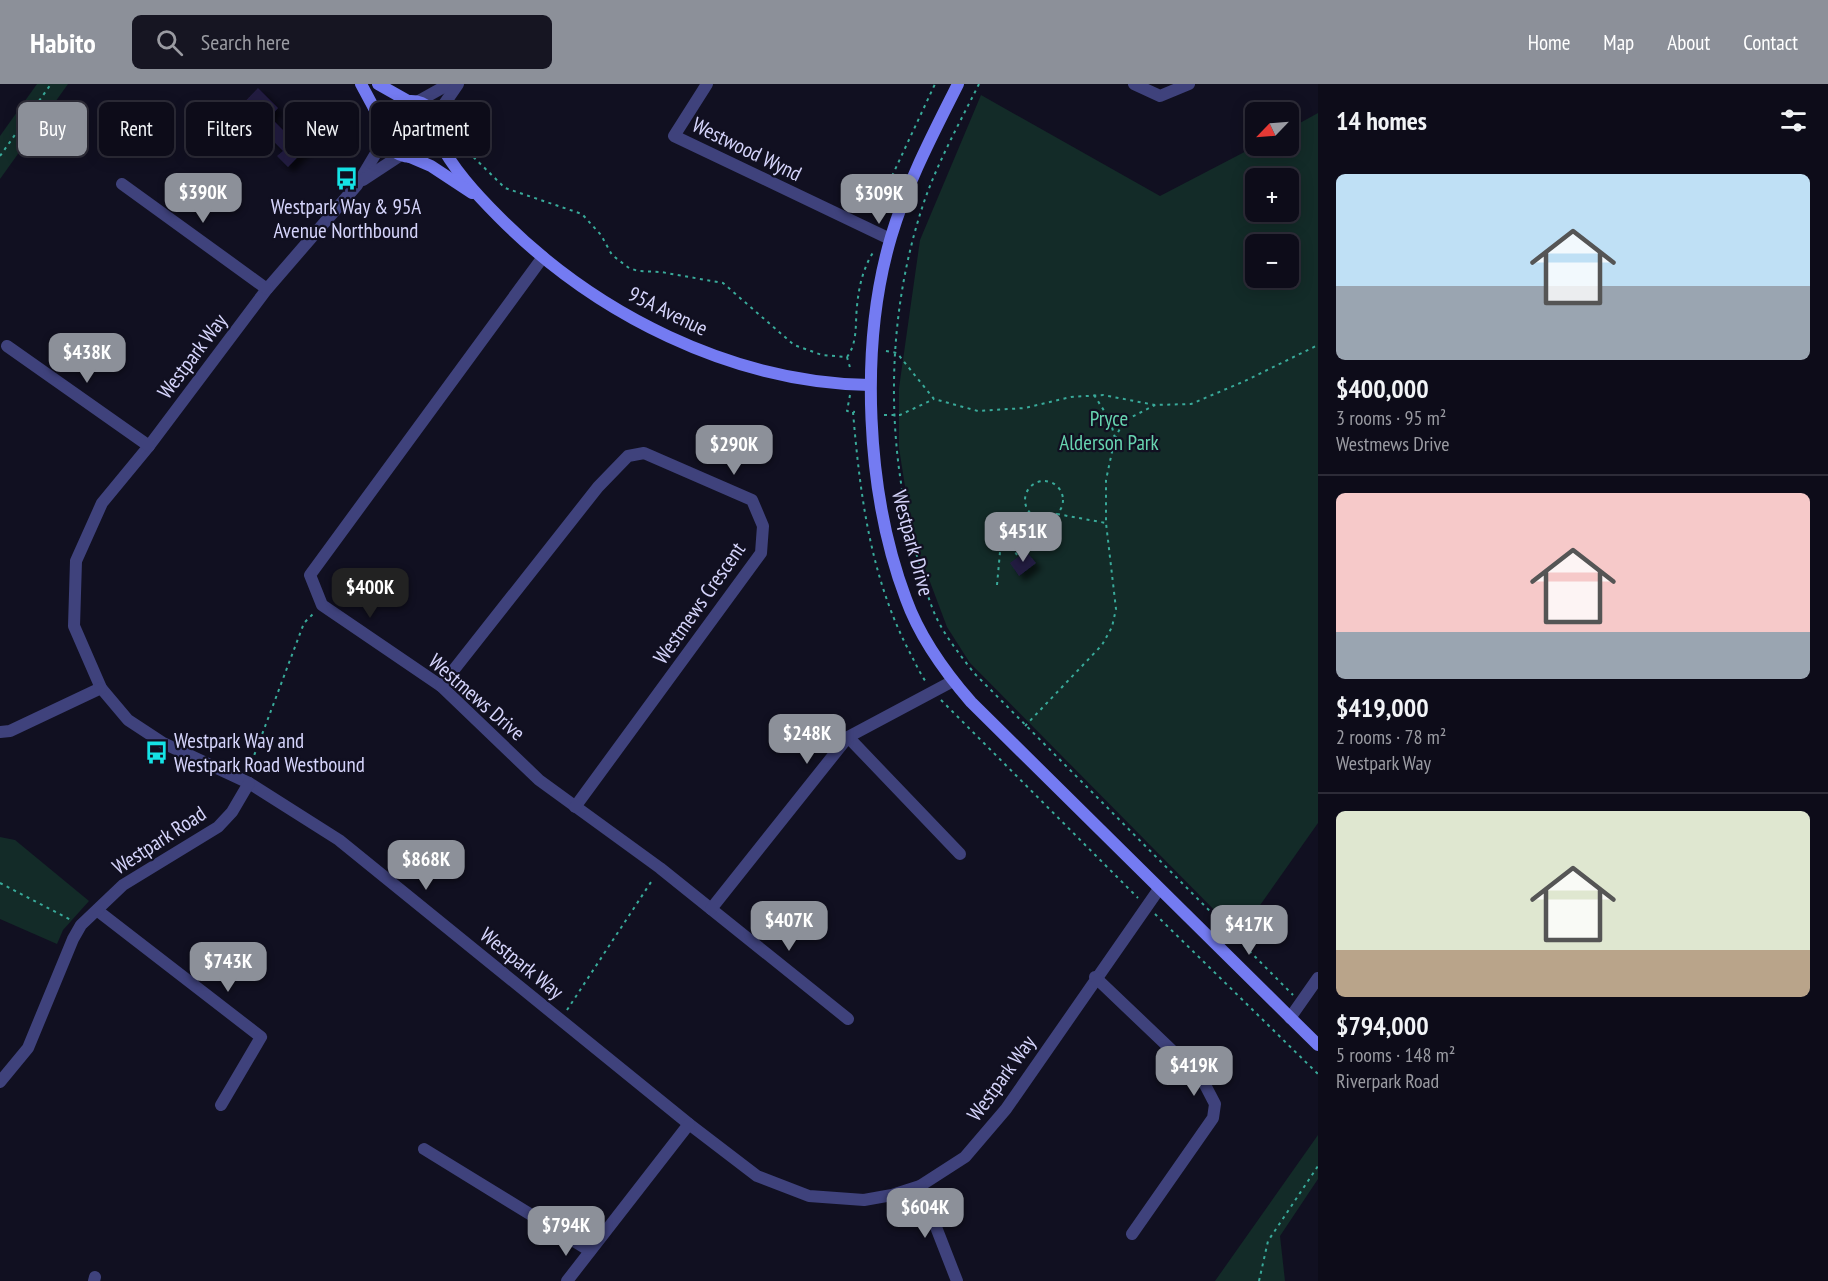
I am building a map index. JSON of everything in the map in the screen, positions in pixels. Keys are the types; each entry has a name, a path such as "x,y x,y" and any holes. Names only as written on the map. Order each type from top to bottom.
{"street":[{"path":"362,84 371,104"},
{"path":"378,84 412,102 449,84"},
{"path":"449,102 458,84"},
{"name":"Westwood Wynd","path":"707,84 674,136 890,239"},
{"path":"1134,84 1160,96 1190,84"},
{"name":"Westpark Drive","path":"954,86 908,187 890,239 876,315 870,385 876,474 899,578 919,628 933,654 970,702 1318,1045"},
{"name":"Westpark Way","path":"372,156 357,185 267,289 149,446 102,503 76,561 74,626 101,688 128,720 163,743 249,783 339,840 689,1124 757,1176 809,1196 864,1200 892,1195 920,1186 965,1157 1006,1109 1095,977 1159,889"},
{"name":"Westpark Way","path":"357,185 404,156"},
{"name":"95A Avenue","path":"404,156 431,166 483,201"},
{"name":"95A Avenue","path":"447,156 483,201 523,241 585,289 642,324 686,345 754,368 828,384 870,385"},
{"path":"122,184 267,289"},
{"path":"322,604 310,575 543,257"},
{"path":"7,346 149,446"},
{"name":"Westmews Crescent","path":"441,686 598,488 628,456 644,453 753,500 763,526 761,553 575,807"},
{"name":"Westmews Drive","path":"322,604 441,686 539,780 660,868 848,1019"},
{"path":"711,909 848,738 953,681"},
{"path":"0,732 10,731 101,688"},
{"path":"848,738 960,854"},
{"name":"Westpark Road","path":"0,1082 28,1048 73,939 81,925 123,885 218,827 232,812 249,783"},
{"path":"98,911 261,1037 221,1106"},
{"path":"1095,977 1202,1079 1215,1104 1213,1118 1132,1234"},
{"path":"1290,1018 1318,978"},
{"path":"567,1281 689,1124"},
{"path":"424,1149 590,1251"},
{"path":"920,1186 957,1281"}],"path":[{"path":"0,156 51,84"},
{"path":"979,84 922,207 909,262 897,353 893,416 897,469 907,520 937,619 953,647 974,673 1300,1003"},
{"path":"472,156 505,188 582,214 600,235 612,255 629,268 723,283 794,345 822,355 847,357"},
{"path":"873,350 897,353 934,399 978,411 1025,408 1071,397 1094,395 1155,405 1191,404 1245,381 1318,345"},
{"path":"1094,395 1110,420 1115,438"},
{"path":"853,412 871,415 900,415 934,399"},
{"path":"1025,726 1102,645 1112,627 1116,609 1106,524 1106,480 1115,438 1124,421 1155,405"},
{"path":"1057,514 1063,503 1060,491 1051,483 1039,482 1026,494 1026,507 1034,516 1046,519 1057,514 1106,524"},
{"path":"997,585 1000,552 1024,534 1034,516"},
{"path":"1010,543 1017,555"},
{"path":"249,783 248,765 304,623 322,604"},
{"path":"561,1020 660,868"},
{"path":"0,883 81,925"},
{"path":"1259,1281 1268,1241 1318,1166"}],"green space":[{"path":"37,84 68,84 55,102 24,102"},
{"name":"Pryce Alderson Park","path":"981,95 1160,196 1245,152 1245,156 1299,156 1299,123 1318,113 1318,823 1239,935 970,663 947,627 918,550 909,512 899,448 899,388 920,240"},
{"path":"18,111 18,154 0,179 0,136"},
{"path":"0,837 15,840 89,901 63,930 57,944 0,919"},
{"path":"1318,1135 1318,1179 1280,1236 1285,1281 1215,1281"}],"building":[{"path":"258,88 272,102 245,102"},
{"path":"273,103 278,108 273,114"},
{"path":"273,120 285,132 285,156 299,156 288,167 277,156 283,151 273,141"},
{"path":"1026,551 1036,563 1019,576 1010,563"}],"place":[{"name":"Westpark Way & 95A Avenue Northbound","path":"346,178"},
{"name":"Westpark Way and Westpark Road Westbound","path":"156,752"}]}
